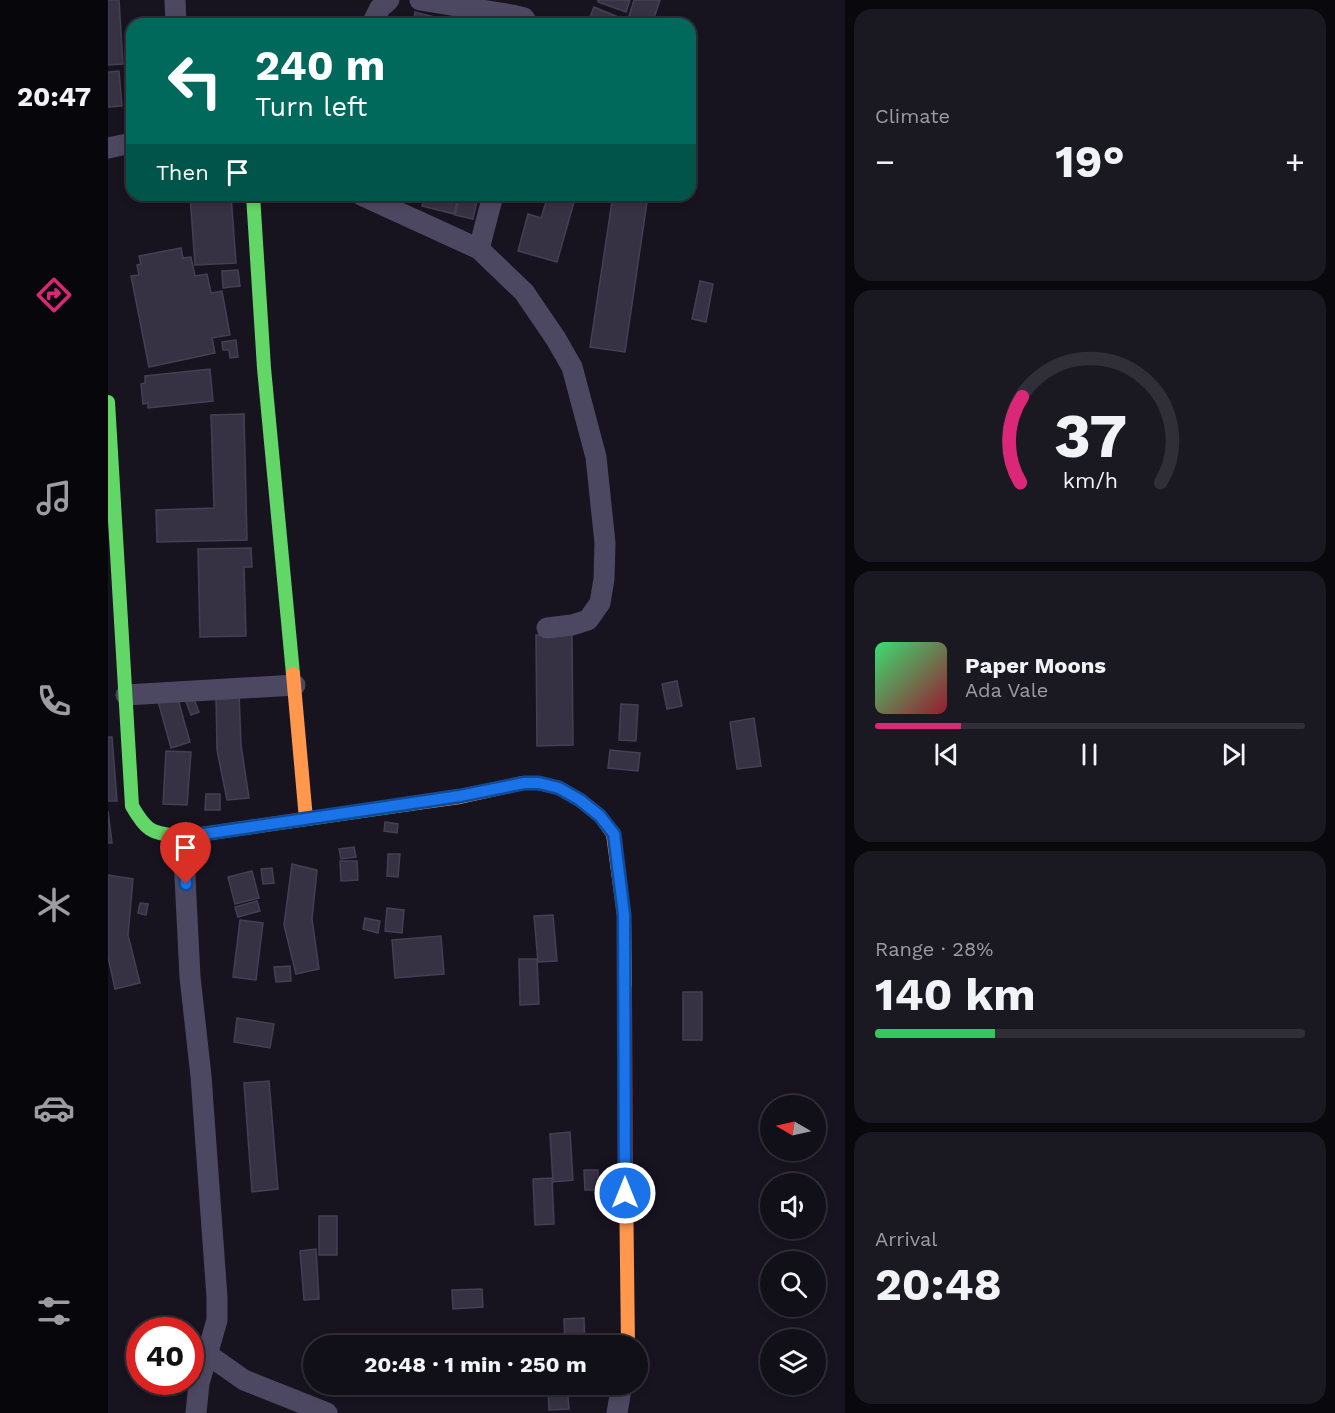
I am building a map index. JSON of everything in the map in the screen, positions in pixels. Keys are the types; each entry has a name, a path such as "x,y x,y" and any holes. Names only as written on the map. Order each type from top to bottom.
{"street":[{"path":"175,0 176,18"},
{"path":"375,18 380,8 389,0"},
{"path":"420,0 525,18"},
{"path":"108,148 126,144"},
{"path":"253,201 264,368 306,819"},
{"path":"374,201 479,249 524,292 572,366 596,457 605,543 604,579 600,603 588,620 572,625 547,628"},
{"path":"479,249 491,201"},
{"path":"108,402 132,806 143,826 159,833 183,837 460,796 524,783 539,783 559,788 580,800 600,816 614,834 624,915 628,1335"},
{"path":"126,695 295,685"},
{"path":"183,837 190,977 201,1076 217,1297 217,1320 199,1383 196,1413"},
{"path":"207,1354 244,1380 327,1413"},
{"path":"617,1413 620,1395"}],"building":[{"path":"108,0 119,0 123,64 108,65"},
{"path":"598,0 630,0 626,12 598,2"},
{"path":"634,0 660,0 654,18 629,16"},
{"path":"594,7 621,18 589,18"},
{"path":"415,12 438,18 414,18"},
{"path":"119,71 122,106 108,107 108,72"},
{"path":"190,201 231,201 236,263 195,265"},
{"path":"423,201 457,201 454,214 422,206"},
{"path":"458,201 477,201 473,219 455,215"},
{"path":"546,201 574,201 557,262 518,251 528,214 541,218"},
{"path":"612,201 647,201 625,352 590,347"},
{"path":"181,248 183,258 191,257 195,276 207,274 211,293 222,291 230,335 212,338 215,353 149,367 131,276 139,275 137,265 141,264 139,256"},
{"path":"238,270 240,286 223,288 222,271"},
{"path":"700,281 713,284 706,322 692,319"},
{"path":"236,340 238,357 230,358 229,350 223,350 222,342"},
{"path":"210,369 213,401 148,408 148,403 143,404 141,384 145,383 145,376"},
{"path":"244,414 247,540 157,542 156,510 214,508 211,415"},
{"path":"251,548 252,567 244,567 246,636 200,637 198,549"},
{"path":"536,635 572,635 573,745 537,746"},
{"path":"677,681 682,706 667,709 662,684"},
{"path":"239,692 241,745 249,798 227,800 217,750 216,695"},
{"path":"177,696 190,742 171,748 158,701"},
{"path":"194,699 199,712 191,715 186,702"},
{"path":"621,704 638,705 636,741 619,740"},
{"path":"754,718 761,766 737,769 730,722"},
{"path":"108,737 112,737 117,801 108,801"},
{"path":"610,750 640,753 638,771 608,768"},
{"path":"166,751 191,752 187,805 163,804"},
{"path":"206,794 220,794 220,810 205,810"},
{"path":"108,811 112,843 108,843"},
{"path":"385,822 398,824 397,833 384,831"},
{"path":"354,847 356,857 341,859 339,849"},
{"path":"388,854 400,854 398,877 387,876"},
{"path":"340,861 357,861 358,880 341,881"},
{"path":"292,864 317,870 312,919 319,969 296,974 284,925"},
{"path":"272,868 274,883 263,884 261,869"},
{"path":"252,871 259,898 235,904 228,877"},
{"path":"108,875 133,879 128,935 140,983 115,989 108,957"},
{"path":"257,901 260,911 238,917 235,907"},
{"path":"140,903 148,904 146,915 138,913"},
{"path":"387,908 404,910 402,933 385,931"},
{"path":"553,915 557,961 538,962 534,916"},
{"path":"365,918 380,921 378,933 363,929"},
{"path":"240,920 263,923 256,980 233,977"},
{"path":"441,936 444,974 395,978 392,940"},
{"path":"519,959 537,959 539,1004 520,1005"},
{"path":"290,966 291,981 276,982 274,967"},
{"path":"683,992 702,992 702,1040 683,1040"},
{"path":"237,1018 274,1024 270,1048 234,1042"},
{"path":"269,1081 278,1189 252,1192 244,1083"},
{"path":"570,1132 573,1180 553,1182 550,1134"},
{"path":"584,1170 598,1170 598,1190 585,1190"},
{"path":"552,1178 554,1224 535,1225 533,1179"},
{"path":"319,1216 337,1216 337,1255 319,1255"},
{"path":"316,1249 319,1299 304,1300 300,1251"},
{"path":"482,1289 483,1307 453,1309 452,1290"},
{"path":"584,1318 585,1335 565,1335 564,1319"},
{"path":"548,1395 568,1395 569,1409 549,1410"}],"traffic: fast":[{"path":"253,201 264,368 293,674"},
{"path":"108,402 132,806 142,822 157,832 183,837 417,803"}],"traffic: slow":[{"path":"293,674 306,819"},
{"path":"417,803 460,797 523,783 539,783 559,788 580,800 600,816 613,834 624,915 625,989"},
{"path":"626,1181 628,1335"}],"traffic: jam":[{"path":"625,989 626,1181"}],"route":[{"path":"186,884 183,837 460,796 524,783 539,783 559,788 580,800 600,816 614,834 624,915 625,1193"}]}
